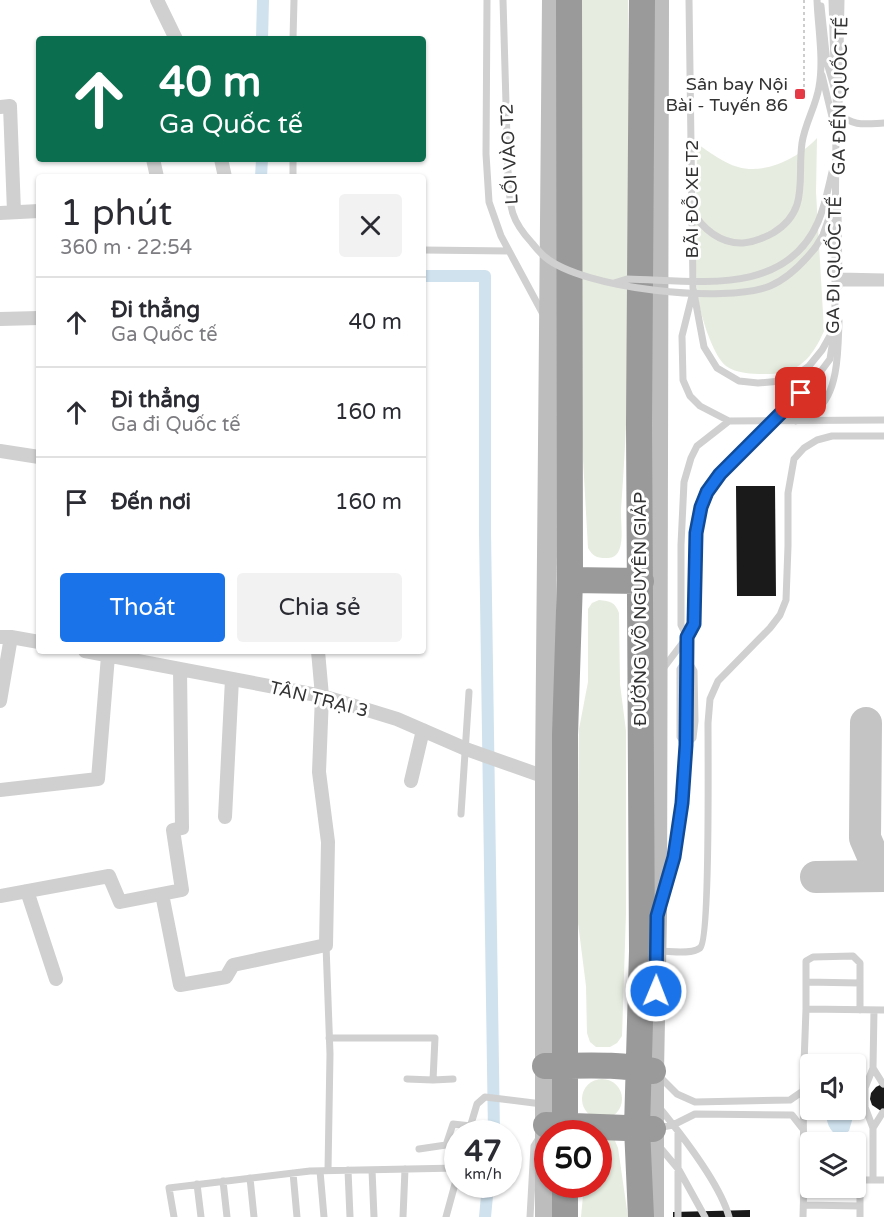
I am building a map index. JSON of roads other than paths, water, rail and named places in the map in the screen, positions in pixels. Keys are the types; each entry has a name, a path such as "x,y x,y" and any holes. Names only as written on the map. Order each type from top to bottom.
{"highway":[{"path":"555,1120 555,1066 564,914 565,735 570,580 569,0"},
{"name":"ĐƯỜNG VÕ NGUYÊN GIÁP","path":"641,1217 659,1131 646,1069 647,947 639,425 642,0"},
{"path":"551,100 569,232"},
{"path":"570,580 641,581"},
{"path":"555,1066 646,1069"},
{"path":"612,1127 659,1131"},
{"path":"565,1198 565,1217"}],"main road":[{"path":"552,0 545,942 555,1066"},
{"name":"ĐƯỜNG VÕ NGUYÊN GIÁP","path":"657,916 659,0"},
{"path":"545,942 564,914"},
{"path":"647,947 657,916"},
{"name":"ĐƯỜNG VÕ NGUYÊN GIÁP","path":"646,1069 659,1131 654,1217"},
{"path":"545,1217 547,1198"}],"street":[{"path":"157,0 175,36"},
{"path":"0,107 10,106 14,212"},
{"path":"0,213 36,211"},
{"path":"0,319 36,318"},
{"path":"0,451 36,457"},
{"path":"0,701 6,637 36,642"},
{"name":"TÂN TRẠI 3","path":"99,654 321,696 397,718 466,748 545,777"},
{"path":"162,894 180,985 226,977 233,965 326,945 328,842 319,772 321,696 318,654"},
{"path":"0,790 98,779 108,656"},
{"path":"0,896 109,876 120,902 182,890 173,830 182,828 180,669"},
{"path":"225,817 232,679"},
{"path":"411,781 423,730"},
{"path":"27,891 56,979"}],"lane":[{"path":"293,36 294,0"},
{"path":"487,0 486,180 489,202 494,220 509,251 549,325"},
{"name":"LỐI VÀO T2","path":"503,0 508,173 510,205 514,221 545,257 574,274 614,283"},
{"name":"BÃI ĐỖ XE T2","path":"689,0 693,291"},
{"path":"819,0 821,72 830,103 838,156"},
{"name":"GA ĐI QUỐC TẾ","path":"819,0 827,63 836,92"},
{"path":"832,0 832,49 839,113 848,122 884,123"},
{"name":"GA ĐẾN QUỐC TẾ","path":"796,421 818,409 826,397 833,382 838,338 839,0"},
{"name":"GA ĐI QUỐC TẾ","path":"687,637 694,624 696,533 701,507 707,492 720,474 813,382 830,359 835,327 834,164 839,0"},
{"name":"GA ĐẾN QUỐC TẾ","path":"692,210 711,233 719,238 735,242 746,243 762,239 786,224 798,204 802,144 818,93 821,72"},
{"path":"614,283 627,279 729,280 767,273 792,258 810,237 818,222 834,164"},
{"name":"GA ĐẾN QUỐC TẾ","path":"614,283 624,287 712,294 759,289 780,281 804,261 815,248 823,235 838,192"},
{"path":"426,250 509,251"},
{"path":"839,280 884,276"},
{"path":"839,280 884,283"},
{"path":"693,291 704,347 717,368 739,381 758,383 795,376 809,366 822,350 835,327"},
{"path":"693,291 682,336 683,380 690,396 700,406 729,421 884,420"},
{"path":"686,745 693,738 695,721 694,670 687,659 687,637 681,625 684,482 696,446 729,421"},
{"path":"647,947 692,951 704,944 710,699 718,681 780,615 786,600 788,493 794,459 804,448 817,440 832,436 884,436"},
{"path":"658,675 687,637"},
{"path":"657,916 674,857 682,803 686,745 680,737 680,669 687,659"},
{"path":"461,814 469,692"},
{"path":"324,1217 329,1038 326,945"},
{"path":"804,1054 806,961 809,958 853,956 860,963 861,1010"},
{"path":"806,982 860,983"},
{"path":"806,1009 884,1010"},
{"path":"873,1180 873,1128 865,1107 865,1088 873,1068 874,1010"},
{"path":"329,1038 435,1038 433,1080"},
{"path":"873,1068 883,1084"},
{"path":"646,1069 677,1094 695,1102 790,1100 800,1093"},
{"path":"407,1079 453,1080"},
{"path":"473,1120 477,1104 484,1097 519,1101 552,1120"},
{"path":"873,1128 883,1112"},
{"path":"659,1131 695,1114 792,1115 803,1130"},
{"path":"803,1120 803,1130"},
{"path":"659,1131 705,1217"},
{"path":"659,1131 679,1170 678,1217"},
{"path":"659,1131 721,1195 729,1217"},
{"path":"419,1149 444,1145"},
{"path":"530,1217 534,1146"},
{"path":"174,1217 169,1188 293,1173 444,1168"},
{"path":"403,1217 405,1169"},
{"path":"348,1170 350,1217"},
{"path":"372,1170 374,1217"},
{"path":"293,1173 297,1217"},
{"path":"250,1178 254,1217"},
{"path":"866,1180 884,1180"},
{"path":"223,1181 227,1217"},
{"path":"197,1184 201,1217"},
{"path":"446,1217 451,1198"},
{"path":"803,1217 805,1198"},
{"path":"859,1198 860,1217"},
{"path":"804,1205 860,1206"}],"water":[{"path":"827,1120 852,1120 847,1132 832,1132"}],"waterway":[{"path":"262,36 263,0"},
{"path":"261,174 262,162"},
{"path":"426,276 485,276 485,532 494,1120"},
{"path":"485,1217 487,1198"}],"place":[{"name":"Sân bay Nội Bài - Tuyến 86","path":"800,94"}]}
